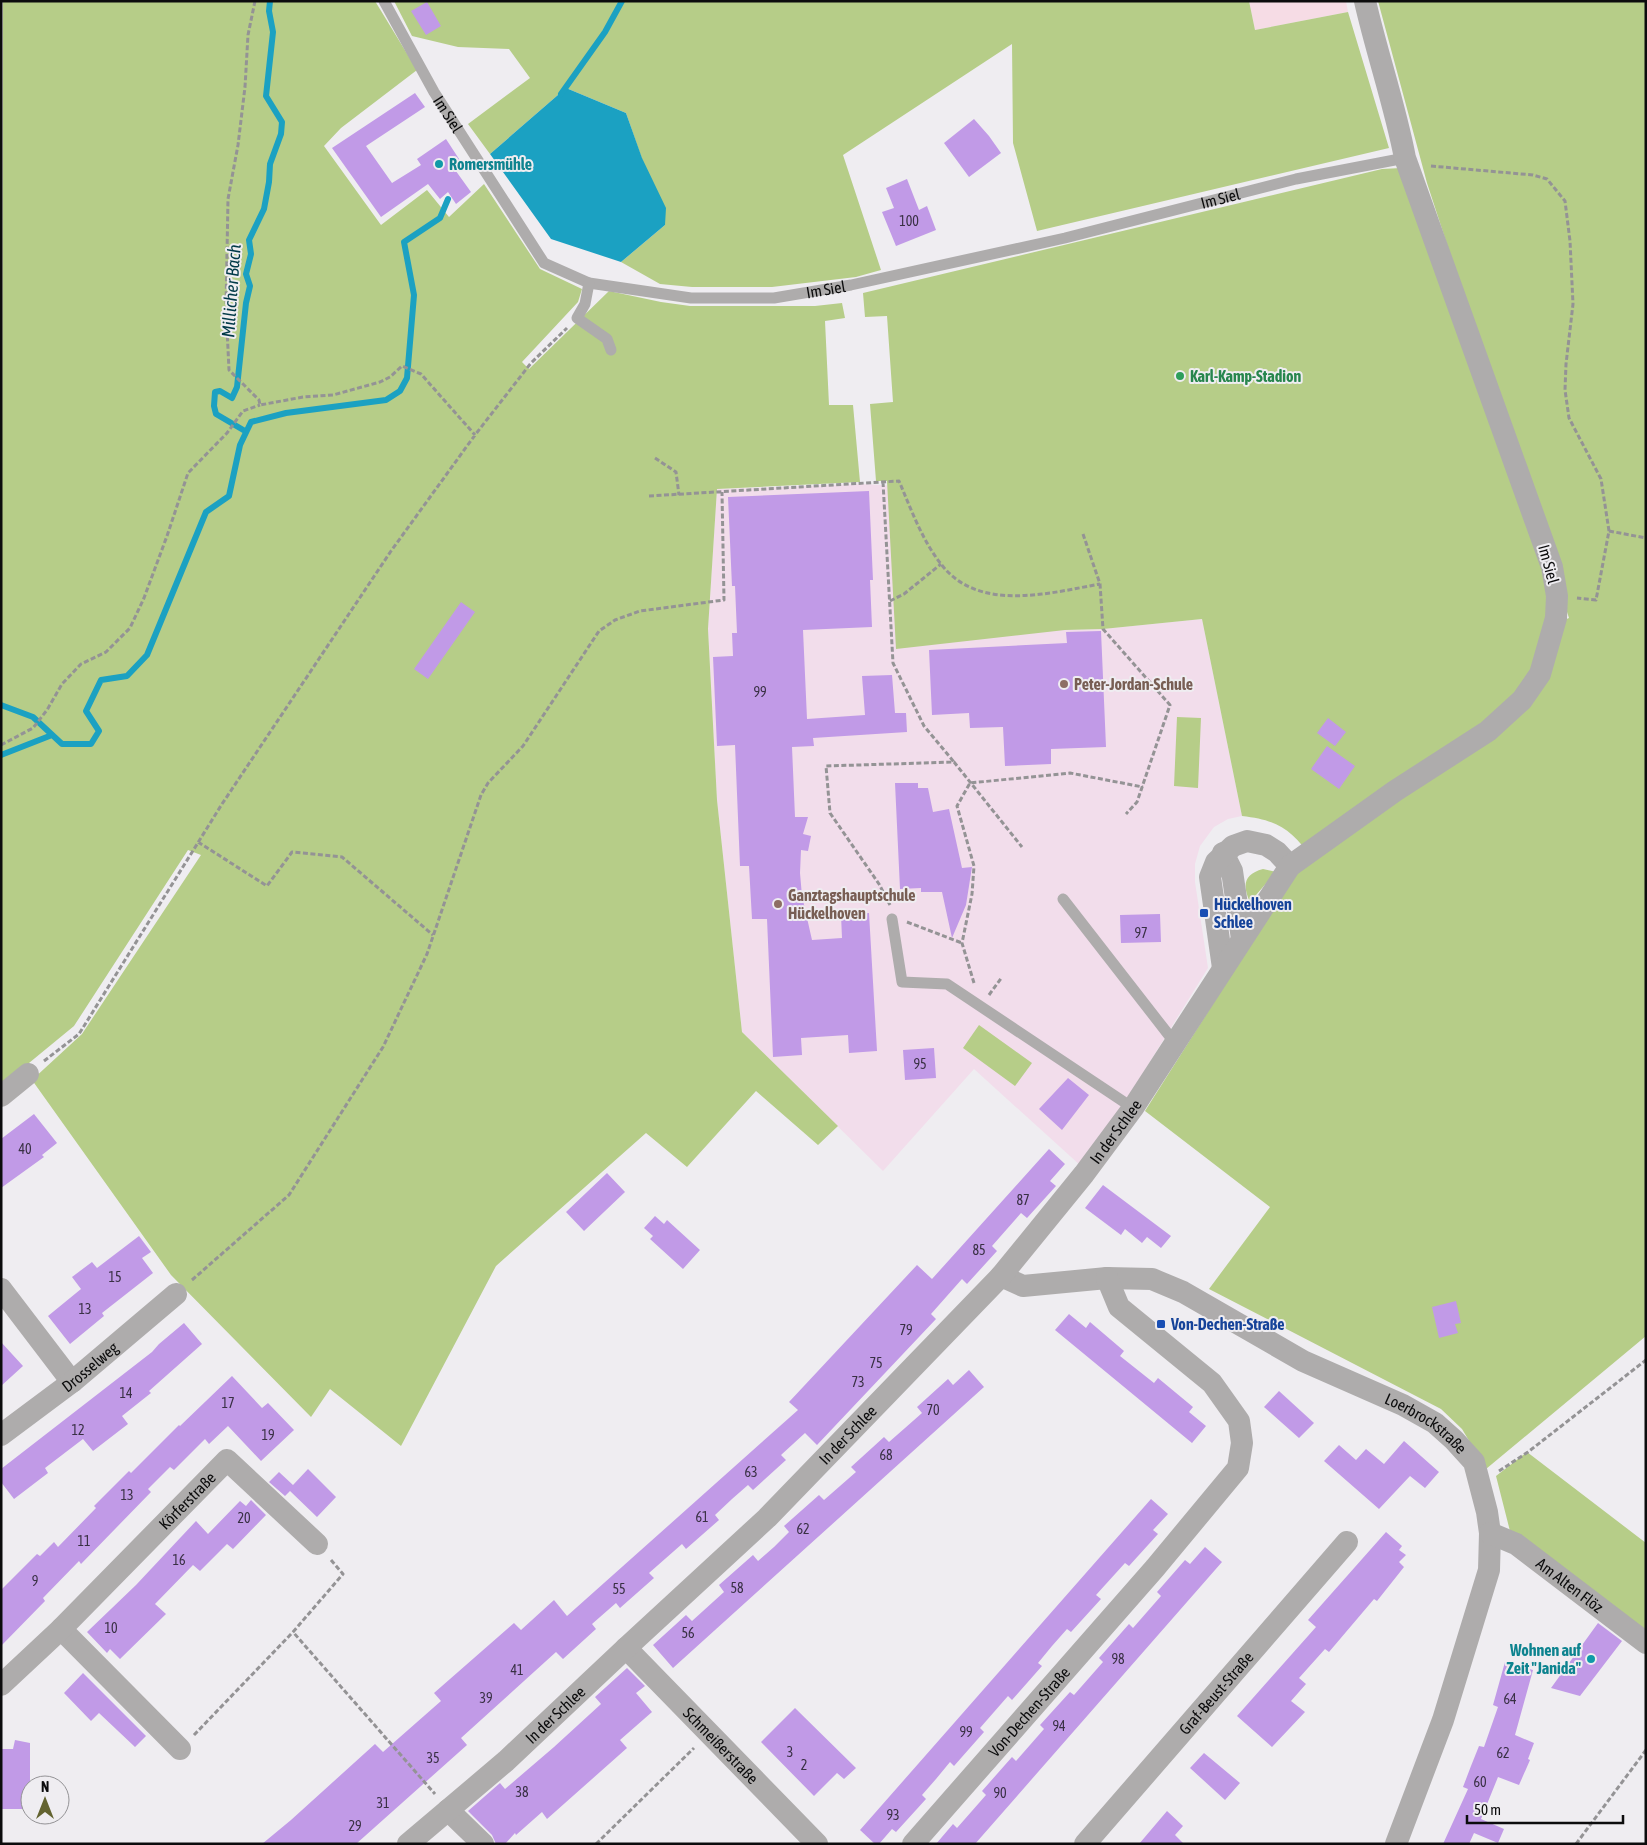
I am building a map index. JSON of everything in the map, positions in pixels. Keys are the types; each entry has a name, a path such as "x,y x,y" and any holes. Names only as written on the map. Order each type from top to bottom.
{"street":[{"name":"Im Siel","path":"1290,866 1395,791 1488,731 1522,700 1540,674 1556,618 1557,596 1552,567 1405,158 1400,131 1374,41 1365,1"},
{"path":"1222,968 1210,876 1216,862 1223,853 1247,840 1266,845 1277,852 1290,866"},
{"path":"1223,853 1232,871 1242,939"},
{"name":"In der Schlee","path":"408,1844 506,1761 767,1518 1001,1276 1084,1174 1133,1108 1222,968 1290,866"},
{"path":"1,1096 28,1074"},
{"name":"Loerbrockstraße","path":"1001,1276 1023,1286 1107,1278 1152,1279 1183,1292 1303,1361 1403,1405 1435,1423 1474,1462 1488,1512 1490,1533 1489,1570 1443,1720 1396,1844"},
{"name":"Von-Dechen-Straße","path":"913,1844 1155,1568 1238,1468 1242,1443 1239,1421 1212,1383 1119,1307 1107,1278"},
{"path":"1,1289 72,1382"},
{"name":"Drosselweg","path":"1,1435 72,1382 176,1294"},
{"name":"Körferstraße","path":"1,1685 61,1629 227,1460 317,1544"},
{"name":"Am Alten Flöz","path":"1490,1533 1516,1544 1646,1643"},
{"name":"Graf-Beust-Straße","path":"1085,1844 1347,1542"},
{"path":"61,1629 180,1750"},
{"name":"Schmeißerstraße","path":"626,1648 817,1844"},
{"path":"448,1810 483,1844"}],"lane":[{"name":"Im Siel","path":"384,1 434,92 544,263 589,283 691,298 774,298 879,279 1066,238 1296,179 1405,158"},
{"path":"589,283 585,304 577,318 608,339 611,350"},
{"path":"1063,899 1175,1043"},
{"path":"892,914 902,982 947,984 1133,1108"}],"path":[{"path":"255,1 248,35 245,87 238,145 228,199 226,306 229,370 259,400 260,404"},
{"path":"1405,158 1445,169 1533,175 1548,179 1565,201 1570,242 1573,304 1565,390 1569,418 1601,479 1609,531 1596,600 1557,596"},
{"path":"28,1074 79,1034 222,804 391,551 475,435 531,363 577,318"},
{"path":"1,744 32,728 47,710 62,684 81,664 106,652 130,628 144,598 188,474 227,433 243,411 260,404 303,397 333,395 380,382 402,366 421,374 475,435"},
{"path":"655,458 676,472 679,495"},
{"path":"649,496 899,481 918,524 941,564 956,579 975,589 1010,596 1044,594 1100,584"},
{"path":"883,482 893,663 924,726 1022,847"},
{"path":"176,1294 289,1195 383,1046 427,954 481,795 488,783 523,746 599,631 615,620 640,611 724,600 722,492"},
{"path":"1609,531 1646,538"},
{"path":"1083,534 1100,584 1103,629 1170,705 1137,802 1126,814"},
{"path":"890,600 904,594 941,564"},
{"path":"892,914 890,902 879,884 830,814 826,766 954,762"},
{"path":"970,783 1070,773 1143,787"},
{"path":"970,783 958,806 974,866 972,894 962,943 981,1005"},
{"path":"198,842 267,886 292,852 342,857 433,935"},
{"path":"912,923 962,943"},
{"path":"981,1005 1002,977"},
{"path":"1479,1483 1528,1452 1646,1360"},
{"path":"180,1750 293,1632 344,1574 317,1544"},
{"path":"293,1632 448,1810"},
{"path":"596,1844 708,1733"},
{"path":"1576,1844 1646,1750"}],"shaded area":[{"path":"1249,1 1346,1 1348,12 1255,30"},
{"path":"863,484 897,486 1065,630 1103,629 1202,619 1242,816 1228,819 1214,827 1200,846 1195,864 1195,882 1208,968 1128,1097 1081,1166 974,1069 883,1171 742,1032 717,800 708,629 717,489"}],"green space":[{"path":"3,1 375,1 417,70 341,128 324,146 381,225 427,190 449,217 484,184 540,269 582,289 578,302 522,362 529,369 609,291 690,306 815,306 842,303 845,318 825,321 829,405 853,405 860,482 717,489 708,629 717,800 742,1032 838,1126 818,1145 756,1091 687,1167 646,1133 496,1266 401,1446 330,1389 311,1417 171,1275 32,1080 82,1034 201,855 188,850 74,1026 1,1086"},
{"path":"394,1 1249,1 1255,30 1348,12 1389,148 1037,231 1013,143 1012,44 843,155 881,270 856,277 772,287 692,287 660,284 621,262 665,225 626,113 566,88 490,154 468,124 530,78 509,49 458,47 412,36"},
{"path":"1378,1 1646,1 1646,1336 1486,1469 1462,1429 1441,1409 1209,1289 1270,1207 1145,1111 1266,920 1297,874 1312,859 1298,840 1283,828 1265,820 1242,816 1202,619 1103,629 1065,630 896,649 887,481 876,481 870,404 893,402 887,316 865,317 863,293 1382,169 1401,168 1562,621 1569,618 1427,183"},
{"path":"1177,717 1201,718 1198,788 1174,786"},
{"path":"1263,869 1276,872 1250,902 1247,896 1246,881 1252,874"},
{"path":"979,1025 1032,1063 1015,1086 963,1048"},
{"path":"1527,1452 1646,1543 1646,1636 1511,1535 1496,1476"}],"water":[{"path":"566,88 626,113 642,158 666,208 665,225 621,262 551,239 490,154"}],"building":[{"path":"427,2 441,26 426,35 411,11"},
{"path":"415,93 425,107 366,146 392,183 421,165 417,159 446,139 461,162 453,167 471,192 456,204 448,192 440,199 428,184 381,217 332,148"},
{"path":"974,119 1001,153 969,177 944,143"},
{"path":"907,179 919,210 927,206 936,230 896,246 882,212 894,208 886,188"},
{"path":"869,491 873,580 870,580 872,627 803,630 807,719 865,715 862,676 892,675 895,713 906,713 907,732 813,738 814,746 792,747 795,817 808,817 803,834 811,836 808,851 801,850 800,873 802,896 812,940 842,938 841,915 869,913 877,1051 849,1053 848,1035 801,1038 802,1055 773,1057 767,919 752,919 749,866 740,866 735,745 717,746 713,657 733,656 732,633 737,633 735,586 732,586 728,497"},
{"path":"461,602 475,612 428,679 414,669"},
{"name":"Peter-Jordan-Schule","path":"1101,631 1106,747 1051,749 1051,764 1005,766 1003,727 970,728 969,713 932,715 929,650 1067,643 1066,632"},
{"path":"1328,718 1346,732 1335,746 1317,733"},
{"path":"1327,746 1355,766 1339,789 1311,769"},
{"path":"895,783 918,783 918,788 928,788 933,812 949,809 962,868 972,867 966,905 952,938 942,892 921,892 921,888 900,889"},
{"path":"1160,914 1161,942 1121,943 1120,915"},
{"path":"934,1048 936,1078 905,1080 903,1050"},
{"path":"1068,1078 1089,1095 1062,1130 1039,1109"},
{"path":"34,1114 57,1143 42,1155 44,1157 1,1188 1,1139"},
{"path":"1049,1149 1065,1164 1050,1181 1056,1186 1027,1218 1021,1213 992,1246 997,1251 967,1284 962,1279 931,1314 936,1319 817,1445 805,1433 781,1455 786,1460 753,1490 748,1485 732,1499 715,1515 719,1520 686,1549 682,1544 649,1573 654,1578 620,1608 616,1603 592,1624 596,1629 563,1659 556,1652 461,1738 467,1745 356,1844 262,1844 375,1744 383,1752 441,1701 434,1693 514,1623 521,1630 554,1600 567,1616 798,1410 789,1402 917,1265 932,1279"},
{"path":"607,1173 625,1192 584,1231 566,1212"},
{"path":"1103,1185 1171,1236 1161,1248 1147,1237 1142,1243 1125,1229 1121,1235 1085,1208"},
{"path":"655,1216 664,1224 667,1220 700,1250 683,1269 650,1239 653,1236 644,1228"},
{"path":"139,1236 151,1252 142,1258 153,1273 102,1313 104,1316 70,1344 48,1316 81,1289 72,1277 92,1262 97,1268"},
{"path":"1456,1301 1461,1323 1455,1324 1458,1333 1439,1338 1432,1307"},
{"path":"1069,1314 1086,1328 1090,1322 1124,1351 1120,1356 1154,1383 1158,1378 1193,1407 1189,1412 1206,1426 1192,1443 1055,1330"},
{"path":"184,1323 202,1344 149,1391 151,1393 122,1416 128,1424 93,1451 83,1439 45,1468 48,1473 14,1499 1,1482 1,1469 152,1352"},
{"path":"1,1342 23,1366 1,1386"},
{"path":"969,1370 984,1387 673,1668 653,1645 686,1615 692,1621 724,1592 719,1585 753,1555 758,1561 789,1532 784,1526 819,1495 824,1500 856,1472 851,1467 884,1437 889,1442 922,1413 917,1407 948,1379 953,1385"},
{"path":"232,1376 262,1408 268,1403 294,1430 261,1461 228,1426 209,1444 205,1439 174,1470 170,1467 148,1489 151,1492 81,1564 79,1561 43,1598 45,1601 1,1646 1,1590 37,1554 40,1556 54,1542 58,1547 96,1508 94,1506 129,1471 131,1473"},
{"path":"1279,1391 1314,1423 1299,1438 1264,1407"},
{"path":"1404,1441 1439,1472 1425,1488 1410,1476 1379,1509 1324,1461 1339,1445 1356,1460 1366,1449 1384,1464"},
{"path":"308,1469 336,1497 317,1517 290,1491 285,1496 269,1482 279,1472 293,1485"},
{"path":"1151,1499 1168,1514 1153,1530 1158,1534 1129,1566 1125,1563 1096,1595 1101,1599 1071,1632 1067,1629 1052,1646 1038,1663 1042,1666 1012,1700 1008,1696 980,1728 984,1732 954,1766 950,1762 922,1795 926,1799 896,1832 892,1829 879,1844 875,1844 860,1830"},
{"path":"251,1500 266,1515 233,1549 227,1544 200,1571 193,1565 155,1604 166,1614 120,1659 110,1649 107,1653 87,1632 136,1585 196,1521 208,1534 240,1501 246,1506"},
{"path":"1386,1532 1402,1546 1399,1550 1406,1555 1399,1562 1404,1567 1377,1601 1374,1599 1329,1652 1325,1649 1299,1678 1306,1684 1291,1701 1305,1712 1272,1747 1237,1716 1316,1627 1308,1620"},
{"path":"1205,1547 1222,1562 975,1844 936,1844 953,1824 957,1828 986,1795 982,1791 1012,1757 1016,1761 1044,1729 1040,1725 1070,1692 1074,1695 1103,1662 1099,1658 1129,1624 1133,1628 1161,1596 1157,1592 1185,1560 1190,1564"},
{"path":"1598,1623 1622,1641 1580,1696 1551,1688"},
{"path":"1505,1662 1533,1670 1515,1735 1534,1743 1528,1759 1530,1760 1519,1785 1498,1777 1481,1819 1504,1829 1498,1843 1474,1833 1469,1844 1443,1844 1468,1789 1463,1787 1479,1746 1484,1747 1498,1707 1493,1705"},
{"path":"627,1668 645,1686 636,1693 652,1712 620,1740 627,1748 547,1819 542,1812 516,1835 515,1833 505,1844 496,1844 492,1835 468,1811 500,1783 505,1789 554,1747 601,1704 595,1697"},
{"path":"83,1673 146,1736 135,1747 99,1713 91,1721 64,1693"},
{"path":"795,1708 856,1768 844,1779 837,1773 814,1796 761,1742"},
{"path":"15,1740 30,1743 30,1775 20,1775 20,1809 1,1809 1,1749 13,1749"},
{"path":"1204,1753 1240,1783 1225,1800 1190,1768"},
{"path":"1167,1811 1183,1826 1175,1835 1184,1844 1139,1844"}],"waterway":[{"name":"Millicher Bach","path":"245,431 216,414 214,406 215,392 220,391 232,398 237,387 246,303 250,286 246,274 251,254 249,240 264,209 270,164 281,134 282,122 266,96 273,32 269,11 270,1"},
{"name":"Millicher Bach","path":"561,94 605,32 622,1"},
{"name":"Millicher Bach","path":"1,705 33,717 62,744 91,744 99,731 86,711 101,680 127,676 147,655 206,512 229,496 240,445 251,422 286,413 386,400 400,391 407,378 414,295 404,242 440,218 448,199"},
{"name":"Millicher Bach","path":"1,755 52,735"}],"place":[{"name":"Romersmühle","path":"439,164"},
{"name":"Karl-Kamp-Stadion","path":"1180,376"},
{"name":"Peter-Jordan-Schule","path":"1064,684"},
{"name":"Ganztagshauptschule Hückelhoven","path":"778,904"},
{"name":"Hückelhoven Schlee","path":"1204,913"},
{"name":"Von-Dechen-Straße","path":"1161,1324"},
{"name":"Wohnen auf Zeit \"Janida\"","path":"1591,1659"}]}
